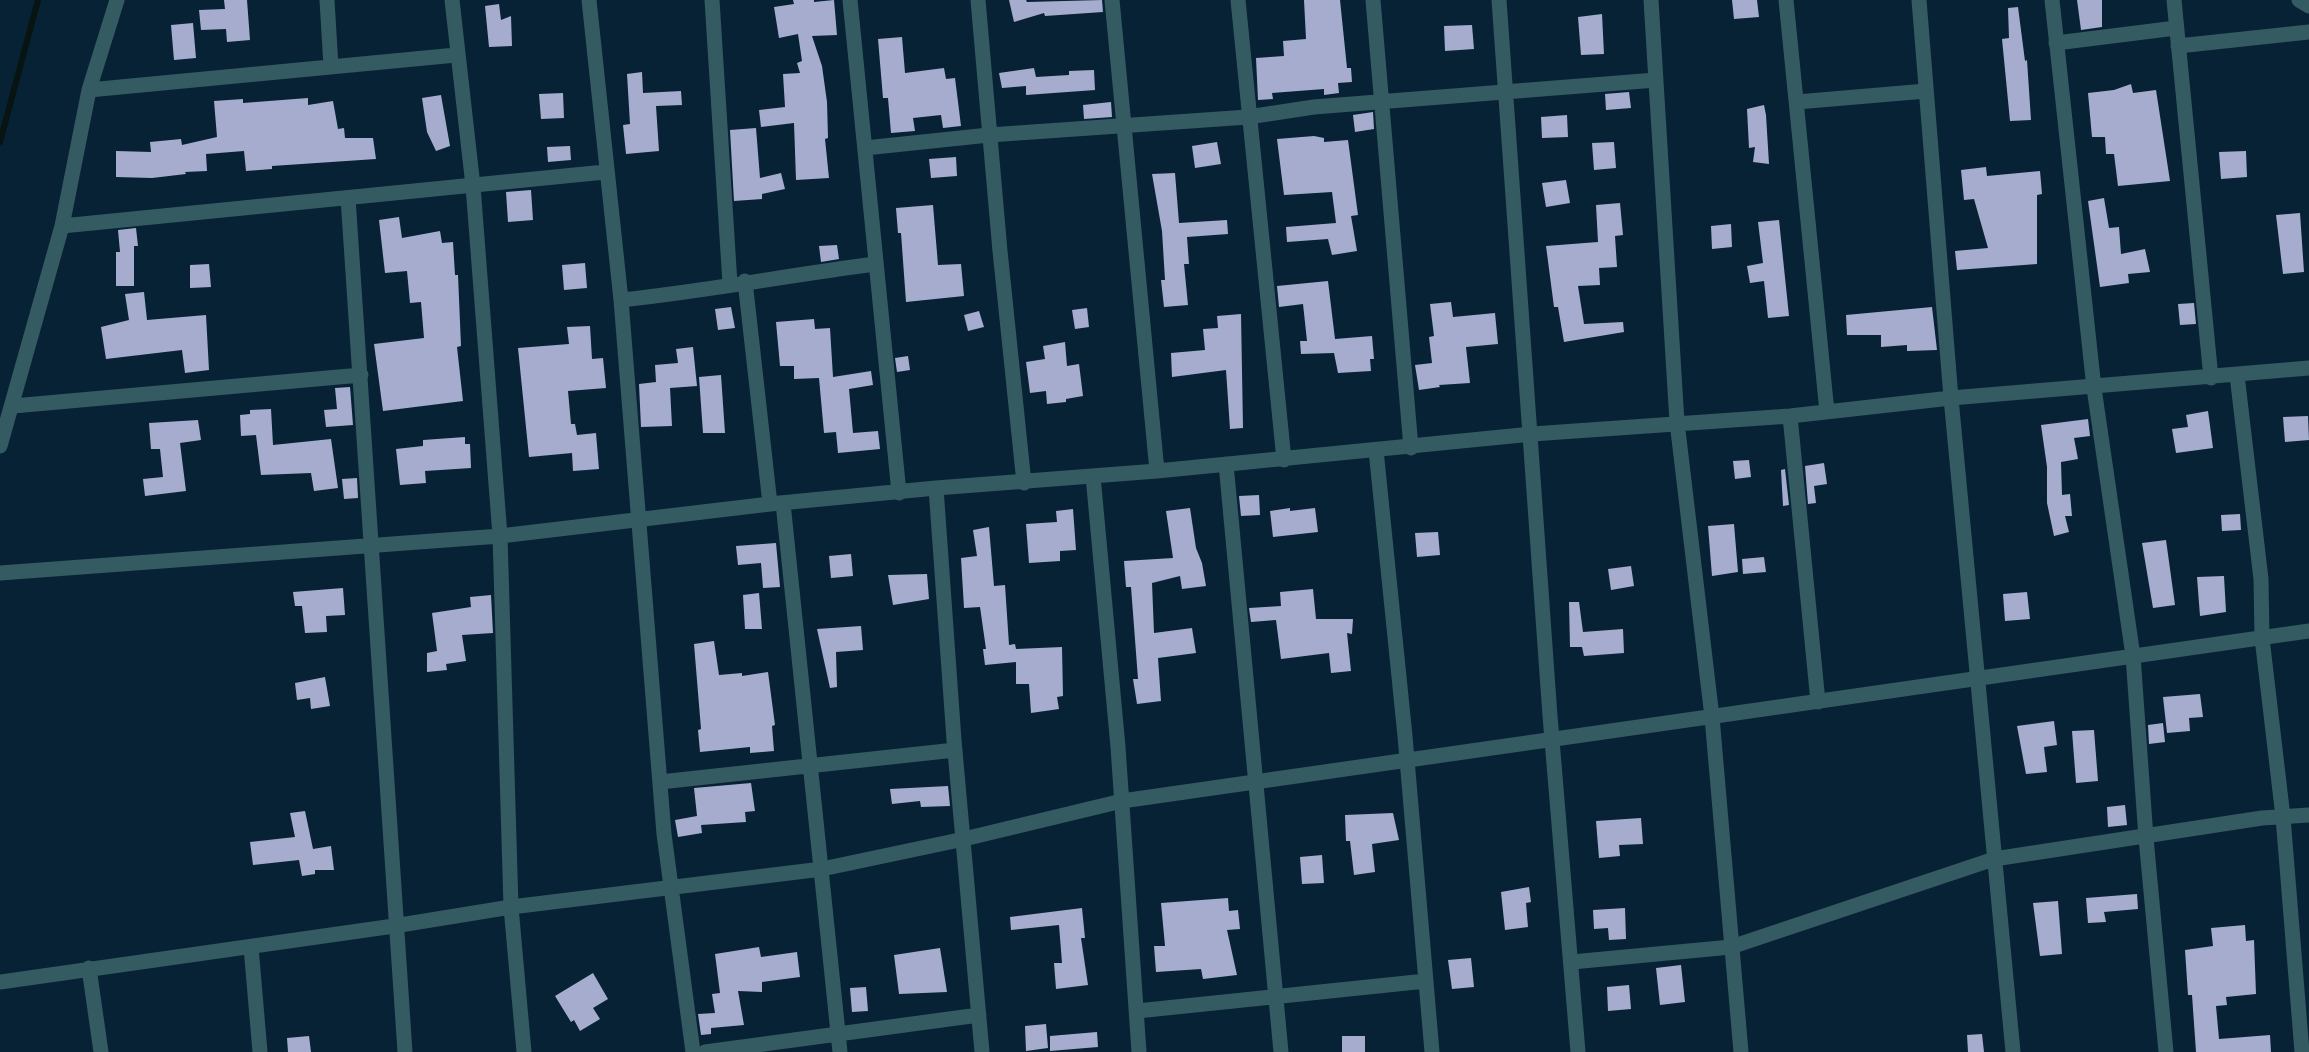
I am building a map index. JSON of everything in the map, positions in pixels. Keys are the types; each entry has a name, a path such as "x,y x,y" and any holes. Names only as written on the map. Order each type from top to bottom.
{"street":[{"path":"0,446 14,406 62,226 88,90 117,0"},
{"path":"327,0 331,68"},
{"path":"452,0 456,55 472,186 500,536 511,907 524,1052"},
{"path":"589,0 605,172 621,300 670,886 693,1052"},
{"path":"712,0 738,283 776,503 811,764 840,1052"},
{"path":"850,0 898,493"},
{"path":"978,0 989,135 1024,483"},
{"path":"1112,0 1157,471"},
{"path":"1238,0 1284,460"},
{"path":"1373,0 1411,448"},
{"path":"1499,0 1532,434 1552,740 1578,1052"},
{"path":"1651,0 1677,422 1712,717 1741,1052"},
{"path":"1786,0 1827,412"},
{"path":"1919,0 1951,398 2013,1052"},
{"path":"2052,0 2094,388 2133,656 2146,838 2166,1052"},
{"path":"2174,0 2211,378"},
{"path":"2299,0 2309,6"},
{"path":"2056,43 2176,28"},
{"path":"2178,46 2309,32"},
{"path":"88,90 456,55"},
{"path":"865,148 989,135 1248,117 1314,107 1656,80"},
{"path":"1797,102 1926,91"},
{"path":"62,226 605,172"},
{"path":"348,198 361,375 394,926 405,1052"},
{"path":"621,300 681,294 738,283 875,264"},
{"path":"0,573 500,536 776,503 936,488 1024,483 1411,448 1532,434 1677,422 1790,416 1951,398 2094,388 2309,368"},
{"path":"14,406 361,375"},
{"path":"2237,375 2260,579 2262,638 2283,817 2302,1052"},
{"path":"1790,416 1818,702"},
{"path":"1376,450 1407,761 1432,1052"},
{"path":"1226,464 1281,1052"},
{"path":"1093,476 1122,801 1139,1052"},
{"path":"936,488 955,750 982,1052"},
{"path":"0,982 251,947 511,907 822,869 964,839 1122,801 2309,631"},
{"path":"660,782 955,750"},
{"path":"1572,962 1731,947 1994,859 2146,838 2182,830 2309,815"},
{"path":"251,947 260,1052"},
{"path":"90,968 101,1052"},
{"path":"1137,1011 1426,981"},
{"path":"705,1052 838,1032 979,1015"}],"building":[{"path":"224,0 247,0 250,40 227,42 226,29 201,30 199,10 225,9"},
{"path":"793,0 814,0 814,2 834,0 837,35 812,36 822,66 827,102 828,138 825,139 829,178 796,180 794,123 761,127 759,110 785,107 783,74 800,73 797,63 802,61 798,34 779,38 774,7 794,4"},
{"path":"1009,0 1026,0 1027,2 1102,0 1103,12 1045,16 1044,13 1014,22"},
{"path":"1304,0 1340,0 1347,68 1351,68 1352,82 1338,83 1339,93 1324,95 1324,89 1272,93 1273,99 1258,100 1256,58 1284,56 1283,41 1306,39"},
{"path":"1732,0 1757,0 1759,17 1734,19"},
{"path":"2077,0 2102,0 2102,27 2081,30"},
{"path":"499,4 501,20 511,16 512,46 489,47 485,6"},
{"path":"2018,7 2025,61 2027,60 2031,120 2010,121 2002,39 2009,38 2008,8"},
{"path":"1602,14 1604,54 1581,55 1578,17"},
{"path":"193,23 196,58 174,60 171,25"},
{"path":"1472,25 1474,49 1445,51 1444,26"},
{"path":"902,37 905,73 944,68 946,79 955,78 961,126 943,128 941,115 913,118 915,131 891,133 888,98 883,98 878,39"},
{"path":"1034,68 1036,77 1069,75 1069,71 1094,70 1095,90 1026,95 1026,86 1002,88 999,73"},
{"path":"642,72 643,93 681,91 682,105 656,106 659,151 626,154 623,125 630,124 627,74"},
{"path":"2131,84 2133,93 2156,90 2170,181 2118,186 2114,154 2106,154 2105,137 2092,137 2088,93 2114,90"},
{"path":"1629,92 1631,108 1606,110 1605,94"},
{"path":"563,93 564,118 541,119 539,94"},
{"path":"441,95 450,146 436,151 427,132 422,98"},
{"path":"308,98 308,105 333,101 338,129 344,128 345,138 373,138 376,159 272,166 272,169 246,171 244,151 206,154 207,171 152,178 116,177 116,151 151,152 150,142 181,139 182,145 217,137 214,101 243,99 243,103"},
{"path":"1111,102 1112,117 1084,119 1083,105"},
{"path":"1764,105 1769,164 1753,162 1755,147 1749,148 1747,109"},
{"path":"1373,112 1374,129 1355,132 1353,115"},
{"path":"1567,115 1568,137 1542,138 1541,117"},
{"path":"756,128 760,178 781,173 785,189 762,194 762,199 734,201 730,130"},
{"path":"1314,136 1324,138 1324,142 1348,140 1358,215 1351,216 1357,251 1332,255 1328,239 1287,242 1286,227 1336,223 1332,192 1284,195 1277,139"},
{"path":"1217,142 1221,164 1195,168 1192,146"},
{"path":"1614,142 1616,168 1594,170 1592,143"},
{"path":"570,146 571,160 548,162 547,147"},
{"path":"2246,151 2247,177 2221,179 2219,152"},
{"path":"956,157 957,176 931,178 929,159"},
{"path":"1986,167 1987,176 2040,171 2042,194 2037,195 2037,264 1957,270 1955,251 1988,248 1974,199 1964,200 1961,170"},
{"path":"1175,173 1179,223 1227,220 1228,234 1187,237 1189,264 1184,264 1188,305 1164,307 1161,280 1165,280 1162,231 1152,174"},
{"path":"1566,180 1570,203 1546,207 1542,183"},
{"path":"531,190 533,220 508,222 506,192"},
{"path":"2104,198 2109,228 2119,227 2121,254 2145,249 2150,272 2128,274 2129,283 2100,287 2088,201"},
{"path":"1620,203 1623,235 1615,236 1617,267 1599,268 1600,285 1578,286 1584,324 1623,322 1624,332 1564,342 1558,307 1554,307 1546,246 1598,242 1596,205"},
{"path":"933,205 938,265 961,264 964,296 906,302 901,233 898,233 896,208"},
{"path":"2300,213 2304,272 2283,274 2276,215"},
{"path":"399,217 402,238 440,231 442,243 453,242 455,275 458,275 461,346 457,347 463,401 383,411 374,344 424,338 421,302 410,303 407,271 385,273 379,220"},
{"path":"1779,220 1789,316 1768,318 1764,281 1750,283 1747,266 1763,263 1758,222"},
{"path":"1731,224 1732,247 1712,249 1711,226"},
{"path":"136,228 138,246 134,246 134,286 116,286 116,252 120,252 118,230"},
{"path":"837,245 839,259 821,262 819,246"},
{"path":"585,263 587,288 564,290 562,265"},
{"path":"209,264 211,287 190,288 190,265"},
{"path":"1328,281 1335,339 1372,336 1374,359 1370,359 1371,371 1338,373 1334,353 1301,354 1300,341 1307,341 1303,304 1279,307 1277,286"},
{"path":"144,292 147,320 206,315 209,370 185,373 182,350 106,359 101,327 129,320 125,294"},
{"path":"1451,302 1453,317 1495,313 1498,344 1466,347 1470,383 1439,385 1440,387 1419,390 1415,365 1432,363 1429,337 1434,336 1430,304"},
{"path":"2194,303 2196,324 2180,325 2178,304"},
{"path":"731,307 735,328 718,330 715,309"},
{"path":"1932,307 1937,350 1907,351 1907,345 1881,347 1881,335 1847,335 1846,315"},
{"path":"1087,308 1089,327 1075,329 1072,310"},
{"path":"979,311 984,327 968,331 964,315"},
{"path":"1241,314 1243,428 1230,429 1226,370 1172,377 1171,353 1205,350 1203,329 1218,328 1217,316"},
{"path":"814,319 815,329 830,328 833,377 871,371 873,385 849,389 853,433 878,431 880,449 838,453 836,432 824,433 819,378 794,379 794,366 780,366 776,322"},
{"path":"590,326 592,359 603,358 606,388 568,391 571,424 575,424 577,435 596,433 599,469 573,471 572,453 529,457 518,348 569,344 567,327"},
{"path":"1065,342 1067,366 1079,364 1083,396 1066,399 1066,402 1047,404 1046,391 1030,393 1026,362 1045,359 1043,346"},
{"path":"693,347 697,386 670,388 672,426 641,427 639,384 656,382 655,365 678,363 676,349"},
{"path":"908,356 910,370 897,372 895,358"},
{"path":"721,375 725,433 703,433 699,377"},
{"path":"350,387 353,425 326,427 324,410 337,409 335,388"},
{"path":"271,409 273,445 331,439 338,488 314,491 311,473 261,475 256,435 241,436 240,415 250,414 250,410"},
{"path":"2208,411 2213,448 2176,453 2172,429 2188,427 2186,415"},
{"path":"2308,416 2309,440 2285,442 2283,417"},
{"path":"2088,419 2090,436 2074,438 2078,459 2061,462 2062,495 2070,494 2072,516 2065,516 2069,532 2054,536 2047,503 2047,467 2041,425"},
{"path":"198,420 201,440 180,443 186,491 145,496 143,479 163,477 160,449 151,449 149,423"},
{"path":"465,437 465,444 470,444 471,468 425,471 426,483 400,485 396,449 423,446 423,440"},
{"path":"1749,460 1751,477 1735,479 1733,461"},
{"path":"1824,463 1827,484 1814,486 1816,503 1808,504 1805,466"},
{"path":"1785,469 1789,505 1783,506 1781,470"},
{"path":"357,478 358,498 344,499 342,479"},
{"path":"1259,495 1260,515 1241,516 1239,496"},
{"path":"1190,508 1196,548 1202,563 1206,586 1182,589 1180,576 1152,583 1154,633 1192,628 1196,653 1158,658 1161,701 1137,704 1133,679 1138,679 1131,587 1126,587 1124,561 1173,558 1166,511"},
{"path":"1290,508 1290,511 1315,508 1318,532 1273,537 1270,511"},
{"path":"1073,509 1076,550 1060,551 1060,561 1029,563 1026,524 1057,522 1056,511"},
{"path":"2240,514 2241,530 2222,531 2221,515"},
{"path":"1734,524 1738,572 1712,576 1708,526"},
{"path":"989,527 994,586 1005,585 1009,645 1015,644 1016,649 1062,647 1063,696 1057,697 1059,709 1031,713 1029,684 1016,684 1016,662 985,665 983,649 986,649 980,607 964,608 961,558 977,556 973,530"},
{"path":"1438,532 1440,555 1417,557 1415,533"},
{"path":"2166,540 2175,605 2153,608 2142,543"},
{"path":"776,543 780,587 763,588 761,563 738,565 736,546"},
{"path":"851,554 853,576 831,578 829,556"},
{"path":"1764,557 1766,572 1743,574 1742,559"},
{"path":"1631,566 1634,586 1611,590 1608,569"},
{"path":"927,574 929,599 893,605 888,575"},
{"path":"2224,576 2226,612 2200,616 2197,577"},
{"path":"343,588 345,615 326,616 327,632 305,633 302,606 295,606 293,592"},
{"path":"1313,589 1316,619 1353,619 1352,634 1347,633 1351,671 1331,673 1329,653 1281,659 1276,620 1251,622 1249,608 1281,606 1280,592"},
{"path":"2027,592 2030,619 2005,621 2003,594"},
{"path":"759,593 762,629 745,629 743,595"},
{"path":"491,595 493,633 462,635 466,661 446,664 447,670 427,672 427,653 437,651 432,613 471,607 470,597"},
{"path":"1569,602 1579,602 1583,632 1623,629 1624,653 1584,656 1582,647 1570,647"},
{"path":"861,626 863,650 836,652 837,687 830,688 817,629"},
{"path":"714,641 719,675 742,673 742,676 768,672 775,725 772,726 774,751 750,753 750,747 700,752 698,730 701,729 694,644"},
{"path":"325,677 330,706 311,709 310,698 297,700 295,683"},
{"path":"2200,694 2203,717 2189,718 2190,731 2167,733 2163,697"},
{"path":"2054,721 2057,745 2044,747 2047,772 2026,774 2017,726"},
{"path":"2163,723 2165,742 2149,744 2148,725"},
{"path":"2094,730 2098,781 2076,783 2072,731"},
{"path":"751,783 755,811 745,812 746,822 701,825 702,833 678,837 675,820 697,816 694,788"},
{"path":"948,786 950,806 921,807 920,801 892,804 890,789"},
{"path":"2125,805 2127,825 2108,827 2107,807"},
{"path":"305,811 313,849 331,846 334,870 315,870 315,874 302,876 299,860 253,865 250,842 295,837 290,813"},
{"path":"1393,813 1399,840 1372,844 1375,872 1354,875 1350,841 1346,841 1345,815"},
{"path":"1641,818 1643,844 1619,845 1620,856 1599,858 1596,821"},
{"path":"1322,855 1324,883 1302,884 1300,857"},
{"path":"1529,887 1531,902 1526,903 1528,927 1505,930 1501,892"},
{"path":"2137,894 2138,909 2104,912 2106,922 2088,923 2086,898"},
{"path":"1228,898 1229,911 1238,910 1240,929 1227,930 1237,975 1203,979 1201,969 1156,972 1154,946 1165,946 1161,903"},
{"path":"2058,901 2062,954 2040,956 2033,903"},
{"path":"1082,908 1085,938 1081,938 1088,985 1056,989 1054,963 1062,963 1059,925 1011,930 1010,917"},
{"path":"1625,908 1626,939 1609,940 1608,928 1594,929 1593,910"},
{"path":"2245,925 2246,941 2254,940 2256,994 2226,997 2227,1005 2216,1006 2219,1039 2270,1035 2271,1052 2196,1052 2192,995 2188,995 2185,950 2213,946 2211,928"},
{"path":"759,947 761,957 797,952 800,977 762,982 762,992 738,991 744,1025 711,1028 711,1034 701,1035 698,1014 715,1013 712,994 720,993 715,954"},
{"path":"940,948 947,992 899,994 894,955"},
{"path":"1471,958 1474,987 1452,989 1448,960"},
{"path":"1681,965 1685,1002 1660,1005 1656,968"},
{"path":"593,973 608,999 593,1008 600,1019 580,1031 574,1020 571,1022 555,996"},
{"path":"1629,985 1631,1009 1608,1011 1607,987"},
{"path":"866,987 868,1011 852,1012 850,988"},
{"path":"1046,1024 1048,1048 1026,1051 1025,1026"},
{"path":"1097,1032 1098,1047 1050,1051 1050,1036"},
{"path":"1982,1034 1984,1052 1968,1052 1967,1035"},
{"path":"309,1036 311,1052 288,1052 287,1038"},
{"path":"1342,1036 1365,1036 1365,1052 1342,1052"}],"waterway":[{"path":"0,142 38,0"}]}
